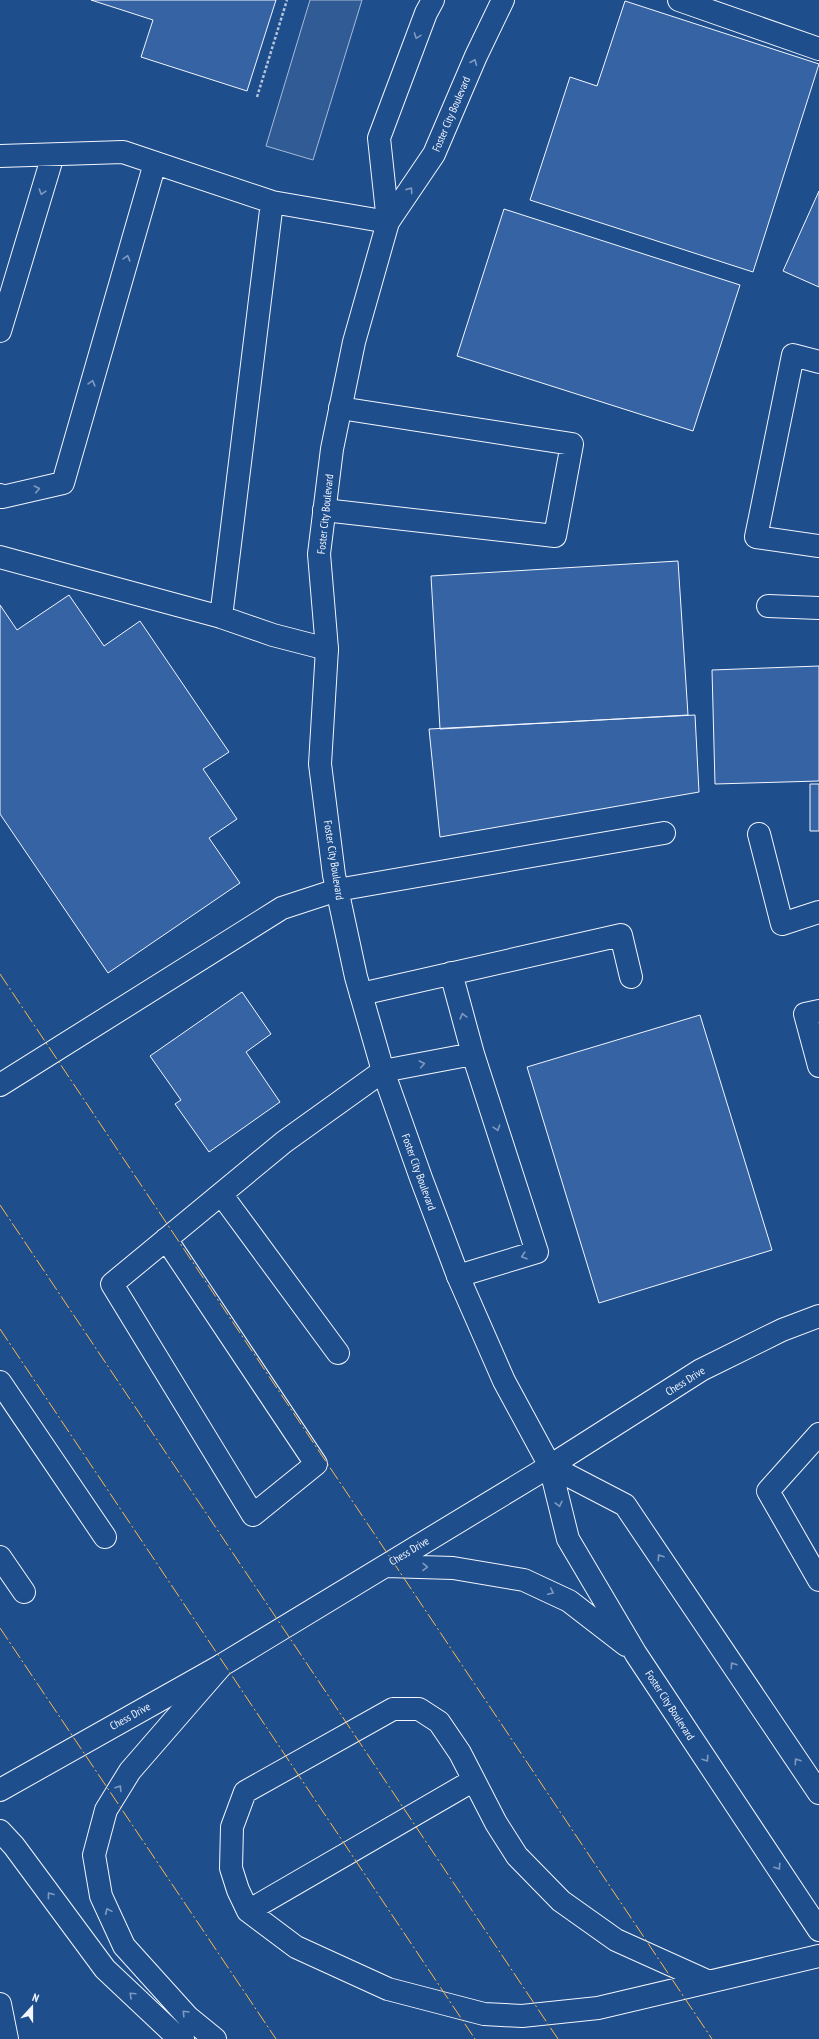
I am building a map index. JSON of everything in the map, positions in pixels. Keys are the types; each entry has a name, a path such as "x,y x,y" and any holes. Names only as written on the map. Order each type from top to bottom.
{"main road":[{"name":"Foster City Boulevard","path":"388,222 379,138 426,13 433,0"},
{"name":"Foster City Boulevard","path":"503,0 476,56 434,154 388,222 354,342 332,449 319,554 327,649 320,764 337,890 361,994 383,1071 421,1178 458,1276 504,1381 550,1466 568,1538 636,1654 819,1930"},
{"path":"679,0 819,49"},
{"path":"0,156 122,152 272,202 388,222"},
{"path":"0,331 53,155"},
{"path":"0,495 2,497 63,483 155,163"},
{"path":"220,617 272,202"},
{"path":"819,362 793,355 756,537 819,546"},
{"path":"324,510 555,536 572,444 340,408"},
{"path":"0,557 220,617 273,635 327,649"},
{"path":"768,606 819,608"},
{"path":"0,1085 282,908 337,890 664,833"},
{"path":"759,834 782,924 819,912"},
{"path":"361,994 621,935 631,977"},
{"path":"451,973 473,1054 537,1252 458,1276"},
{"path":"819,1011 805,1014 819,1066"},
{"path":"166,1239 316,1464 253,1516 112,1284 166,1239 220,1194 284,1142 383,1071 473,1054"},
{"path":"220,1194 338,1353"},
{"name":"Chess Drive","path":"0,1790 222,1665 550,1466 701,1370 782,1330 819,1316"},
{"path":"0,1382 105,1538"},
{"path":"819,1434 768,1492 819,1580"},
{"path":"550,1466 625,1505 819,1794"},
{"path":"0,1557 24,1592"},
{"path":"386,1566 452,1568 524,1580 569,1601 636,1654"},
{"path":"215,2039 188,2017 124,1946 101,1896 94,1855 106,1810 130,1771 222,1665"},
{"path":"707,1981 616,1940 561,1901 517,1856 460,1753 439,1722 419,1709 393,1709 245,1792 232,1827 231,1868 238,1890 248,1911 296,1947 388,1989 484,2014 522,2016 598,2008 707,1981 819,1956"},
{"path":"248,1911 474,1780"},
{"path":"0,1831 14,1846 105,1969 173,2033 183,2039"},
{"path":"0,2004 8,2039"},
{"path":"0,2027 4,2039"}],"path":[{"path":"257,97 288,0"}],"shaded area":[{"path":"310,0 362,0 313,160 266,146"}],"building":[{"path":"91,0 276,0 247,91 141,57 153,20"},
{"path":"625,1 819,64 753,272 530,200 570,77 597,86"},
{"path":"819,191 819,287 783,271"},
{"path":"504,209 740,285 693,431 457,356"},
{"path":"678,561 688,715 440,729 431,576"},
{"path":"69,595 104,646 140,621 229,752 203,769 237,819 209,838 240,883 108,973 0,814 0,605 17,630"},
{"path":"819,666 819,781 715,784 712,670"},
{"path":"695,715 699,792 440,837 429,729"},
{"path":"810,784 819,784 819,831 810,831"},
{"path":"242,992 271,1034 246,1052 280,1102 209,1152 175,1104 181,1100 150,1056"},
{"path":"700,1015 772,1250 599,1303 527,1067"}],"power":[{"path":"0,974 712,2039"},
{"path":"0,1205 558,2039"},
{"path":"0,1329 475,2039"},
{"path":"0,1628 276,2039"}]}
